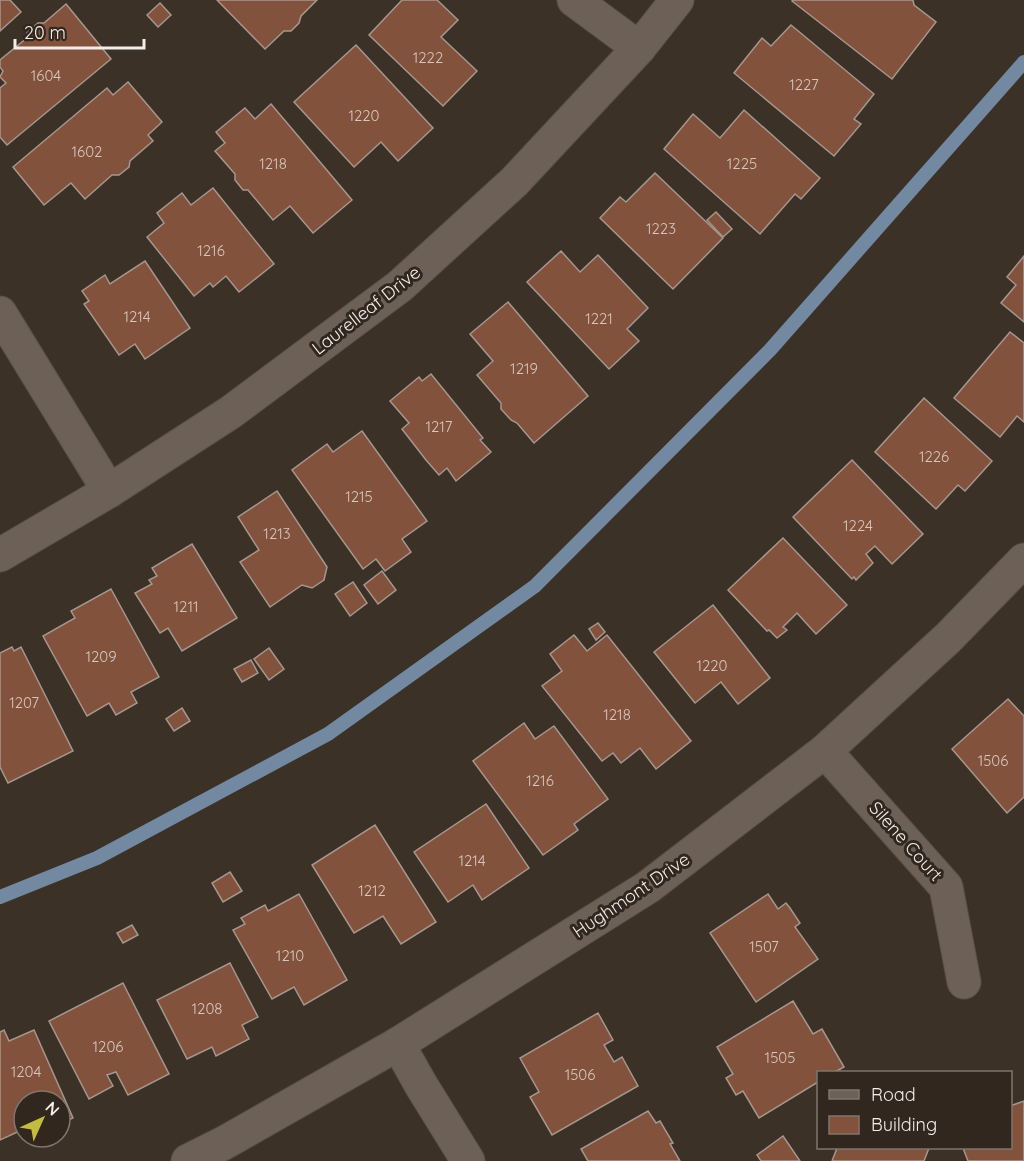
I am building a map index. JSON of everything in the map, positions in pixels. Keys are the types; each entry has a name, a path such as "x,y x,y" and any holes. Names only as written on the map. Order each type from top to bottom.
{"street":[{"path":"574,0 639,48"},
{"name":"Laurelleaf Drive","path":"0,555 109,491 231,412 400,286 514,182 639,48 677,0"},
{"path":"0,314 109,491"},
{"name":"Hughmont Drive","path":"188,1161 398,1044 648,887 825,751 948,638 1024,560"},
{"name":"Silene Court","path":"825,751 946,887 964,982"},
{"path":"398,1044 468,1161"}],"building":[{"path":"0,0 10,0 21,12 0,31"},
{"path":"217,0 317,0 301,16 299,23 291,31 284,31 265,49"},
{"path":"402,0 437,0 458,20 441,37 477,71 443,106 369,35"},
{"path":"793,0 913,0 914,5 936,22 892,79"},
{"path":"160,3 171,15 158,27 147,15"},
{"path":"66,4 111,59 7,145 0,137 0,88 6,83 0,77 3,71 0,67 0,60 28,37 27,33 38,23 44,23"},
{"path":"791,25 874,94 854,119 861,124 834,156 734,73 762,38 771,46"},
{"path":"356,45 433,128 398,161 381,142 354,167 294,102"},
{"path":"128,82 162,122 148,135 153,141 130,161 129,167 119,175 112,175 85,199 71,183 44,205 13,167 107,88 113,95"},
{"path":"271,104 352,200 313,233 290,206 273,220 248,190 243,190 235,180 235,174 215,151 225,143 216,132 245,108 255,119"},
{"path":"744,110 820,178 801,199 795,194 760,234 664,149 693,114 720,138"},
{"path":"655,173 723,238 673,289 600,218 620,197 626,202"},
{"path":"213,188 274,264 239,292 226,276 213,287 210,283 194,296 147,237 164,223 157,213 182,193 191,205"},
{"path":"716,212 732,229 723,237 707,220"},
{"path":"561,251 580,272 598,255 648,308 627,329 639,341 609,369 527,282"},
{"path":"1024,256 1024,322 1001,303 1016,285 1007,277"},
{"path":"145,261 190,328 145,359 135,344 119,355 84,304 89,301 82,291 105,275 110,284"},
{"path":"508,302 588,396 534,443 501,409 501,403 477,375 493,361 470,334"},
{"path":"1010,332 1024,343 1024,422 1017,416 1000,437 954,398"},
{"path":"431,374 483,438 480,440 491,452 456,481 447,468 439,475 426,460 402,429 409,423 390,401 419,377 422,381"},
{"path":"924,398 992,461 965,491 958,485 936,509 875,452"},
{"path":"362,431 427,521 402,539 411,552 385,571 376,559 363,569 292,470 327,444 333,452"},
{"path":"852,460 923,534 892,564 875,546 866,554 873,563 856,580 854,577 852,579 793,517"},
{"path":"277,491 327,567 324,580 312,588 302,585 270,607 240,562 259,550 238,517"},
{"path":"783,538 847,605 816,634 797,613 783,627 787,630 777,638 769,630 767,631 728,590"},
{"path":"192,544 237,618 182,651 168,628 160,633 135,593 152,584 149,580 157,576 152,568"},
{"path":"382,571 396,590 378,604 364,585"},
{"path":"353,582 367,603 350,616 335,594"},
{"path":"111,589 159,677 131,692 137,703 116,715 109,703 87,716 43,636 75,618 71,611"},
{"path":"713,605 770,678 738,704 721,682 695,703 654,652"},
{"path":"598,623 605,632 596,640 589,629"},
{"path":"574,635 587,651 607,635 691,741 656,769 640,748 621,763 613,753 602,761 542,686 562,671 550,654"},
{"path":"12,647 14,651 21,647 73,751 8,783 0,767 0,653"},
{"path":"269,648 284,669 269,680 254,659"},
{"path":"251,660 258,673 242,682 234,669"},
{"path":"1008,699 1024,716 1024,797 1007,813 952,749"},
{"path":"182,708 190,721 174,731 166,719"},
{"path":"524,723 535,739 554,726 608,799 574,824 578,830 543,855 473,761"},
{"path":"486,804 529,868 482,900 473,885 448,902 414,852"},
{"path":"375,825 436,922 401,944 383,916 354,933 312,865"},
{"path":"230,872 242,891 223,902 212,883"},
{"path":"299,894 347,980 304,1005 294,987 272,999 233,930 245,924 241,918 265,905 268,911"},
{"path":"768,894 778,909 786,903 790,908 800,923 795,927 818,959 756,1002 710,933"},
{"path":"132,925 138,935 123,943 117,933"},
{"path":"230,963 258,1017 242,1025 249,1039 216,1056 212,1047 187,1059 157,1000"},
{"path":"123,983 169,1074 128,1095 116,1072 107,1075 113,1086 89,1099 49,1021"},
{"path":"793,1001 813,1034 822,1029 844,1067 837,1071 817,1071 817,1083 759,1118 743,1091 736,1095 726,1078 733,1074 717,1047"},
{"path":"598,1013 613,1040 604,1045 614,1062 622,1057 638,1086 552,1135 530,1097 539,1092 520,1058"},
{"path":"4,1030 9,1041 34,1030 60,1089 12,1089 12,1134 0,1140 0,1032"},
{"path":"1024,1101 1024,1161 968,1161 963,1149 1012,1149 1012,1105"},
{"path":"648,1111 656,1123 660,1121 680,1161 588,1161 581,1149"},
{"path":"783,1136 800,1161 761,1161 757,1155"},
{"path":"837,1149 929,1149 924,1161 832,1161"}],"waterway":[{"path":"0,897 97,858 328,734 535,586 770,350 1024,62"}]}
